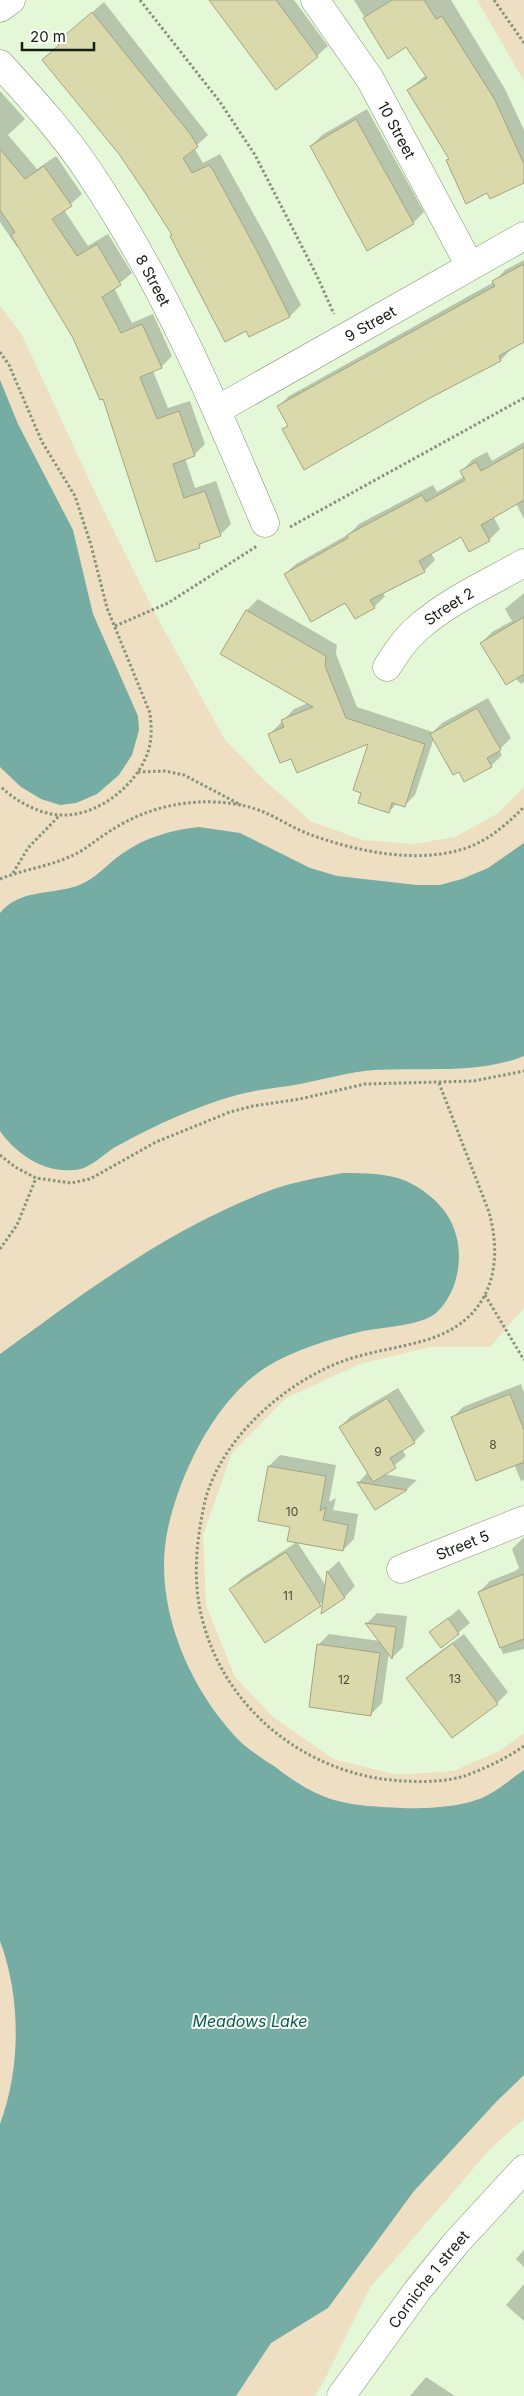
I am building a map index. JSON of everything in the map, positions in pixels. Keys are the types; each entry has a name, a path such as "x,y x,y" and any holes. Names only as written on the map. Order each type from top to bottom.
{"street":[{"path":"0,8 11,0"},
{"name":"10 Street","path":"315,0 370,79 470,266"},
{"name":"8 Street","path":"0,64 33,99 95,181 140,253 168,304 272,531"},
{"name":"9 Street","path":"217,410 524,236"},
{"name":"Street 2","path":"386,667 406,640 438,612 524,563"},
{"name":"Street 5","path":"401,1568 524,1520"},
{"name":"Corniche 1 street","path":"341,2396 417,2291 456,2243 524,2169"}],"path":[{"path":"140,0 220,102 255,156 317,276 345,337"},
{"path":"494,0 524,43"},
{"path":"0,352 9,365 45,448 75,496 91,545 100,589 150,713 150,744 137,772 125,786 95,807 77,814 59,816 19,801 0,786"},
{"path":"115,626 168,603 272,531 524,398"},
{"path":"137,772 165,771 184,775 244,806 265,813 295,829 345,846 401,854 429,855 453,852 476,844 498,831 524,806"},
{"path":"0,879 70,857 120,825 157,808 200,802 244,806"},
{"path":"13,874 25,852 59,816"},
{"path":"0,1155 15,1167 36,1178 71,1183 90,1179 156,1142 230,1112 253,1106 300,1099 365,1084 474,1081 524,1071"},
{"path":"439,1083 495,1232 496,1254 493,1275 485,1295 470,1315 450,1330 427,1340 345,1360 318,1372 292,1387 269,1405 248,1426 224,1460 206,1498 198,1539 196,1581 203,1622 218,1662 240,1697 268,1728 303,1753 341,1770 382,1780 424,1782 465,1776 524,1746"},
{"path":"0,1249 17,1225 36,1178"},
{"path":"485,1295 524,1360"}],"shaded area":[{"path":"477,0 524,0 524,81"},
{"path":"0,306 22,335 99,501 157,617 225,740 266,782 312,822 363,840 414,844 455,837 497,814 524,787 524,1308 490,1347 430,1347 360,1364 286,1398 232,1453 203,1535 206,1605 235,1677 273,1717 333,1759 397,1775 453,1771 500,1751 524,1733 524,2119 493,2146 370,2288 324,2381 314,2396 0,2396"}],"water":[{"path":"0,380 18,424 73,530 93,614 138,716 139,730 132,755 119,775 97,794 76,803 60,805 41,799 21,787 0,767"},
{"path":"199,827 240,833 310,868 337,876 417,885 440,885 462,879 488,868 524,843 524,1056 488,1066 469,1068 365,1071 245,1093 191,1110 162,1123 113,1148 92,1164 80,1169 63,1170 52,1168 42,1165 23,1154 0,1131 0,913 8,905 26,896 66,889 84,883 132,847 150,839 169,832"},
{"name":"Meadows Lake","path":"343,1173 375,1174 399,1178 418,1187 441,1206 449,1218 458,1242 458,1268 451,1293 436,1313 421,1321 359,1332 324,1342 290,1355 268,1366 249,1380 232,1397 203,1438 182,1483 174,1506 164,1555 169,1611 177,1638 201,1690 216,1713 237,1739 295,1781 317,1794 342,1802 368,1806 433,1808 477,1800 501,1787 524,1770 524,2075 497,2101 414,2191 328,2308 271,2343 236,2396 0,2396 0,2124 12,2080 16,2032 12,1985 0,1941 0,1354 128,1264 195,1224 230,1207 275,1189"}],"building":[{"path":"209,0 276,0 318,57 276,90"},
{"path":"392,0 424,0 436,19 442,16 495,100 524,164 524,183 490,199 487,193 466,204 446,160 449,159 407,90 427,78 406,47 388,59 363,18"},
{"path":"92,12 191,135 198,147 183,158 192,173 209,165 213,170 290,317 249,337 246,331 225,342 170,236 172,235 146,194 119,154 42,60 59,45 57,42"},
{"path":"356,119 414,224 367,251 310,146"},
{"path":"0,149 25,179 44,166 72,206 52,219 77,256 97,244 121,285 102,297 121,333 142,324 162,368 140,377 157,419 179,411 195,456 173,464 184,498 205,491 221,536 199,544 200,548 156,562 103,399 100,400 73,338 11,235 15,232 0,210"},
{"path":"524,264 524,342 499,356 501,361 428,399 304,470 282,429 288,426 277,406 495,286 492,281"},
{"path":"524,447 524,500 481,525 490,541 469,552 461,537 419,561 425,572 370,600 375,608 355,619 345,603 311,622 284,574 348,538 347,535 422,495 426,502 465,480 460,471 476,462 481,471"},
{"path":"246,610 326,656 325,666 346,718 425,744 405,807 392,803 389,813 358,803 361,793 353,790 368,744 297,773 291,759 280,763 268,734 284,727 281,720 313,707 220,654"},
{"path":"524,617 524,674 506,685 480,643"},
{"path":"477,708 501,750 487,758 492,767 464,782 459,772 453,775 430,734"},
{"path":"510,1394 524,1430 524,1462 476,1481 451,1417"},
{"path":"387,1398 415,1443 390,1458 396,1468 373,1482 339,1427"},
{"path":"268,1466 326,1476 320,1511 326,1507 323,1520 348,1525 343,1551 287,1541 290,1527 258,1521"},
{"path":"357,1482 407,1490 375,1510"},
{"path":"286,1552 321,1606 265,1643 229,1589"},
{"path":"327,1571 345,1598 321,1614"},
{"path":"524,1574 524,1639 500,1648 478,1592"},
{"path":"448,1618 459,1634 441,1648 429,1632"},
{"path":"365,1623 396,1627 392,1659"},
{"path":"453,1643 498,1704 452,1738 406,1678"},
{"path":"317,1644 380,1653 371,1716 309,1707"}]}
